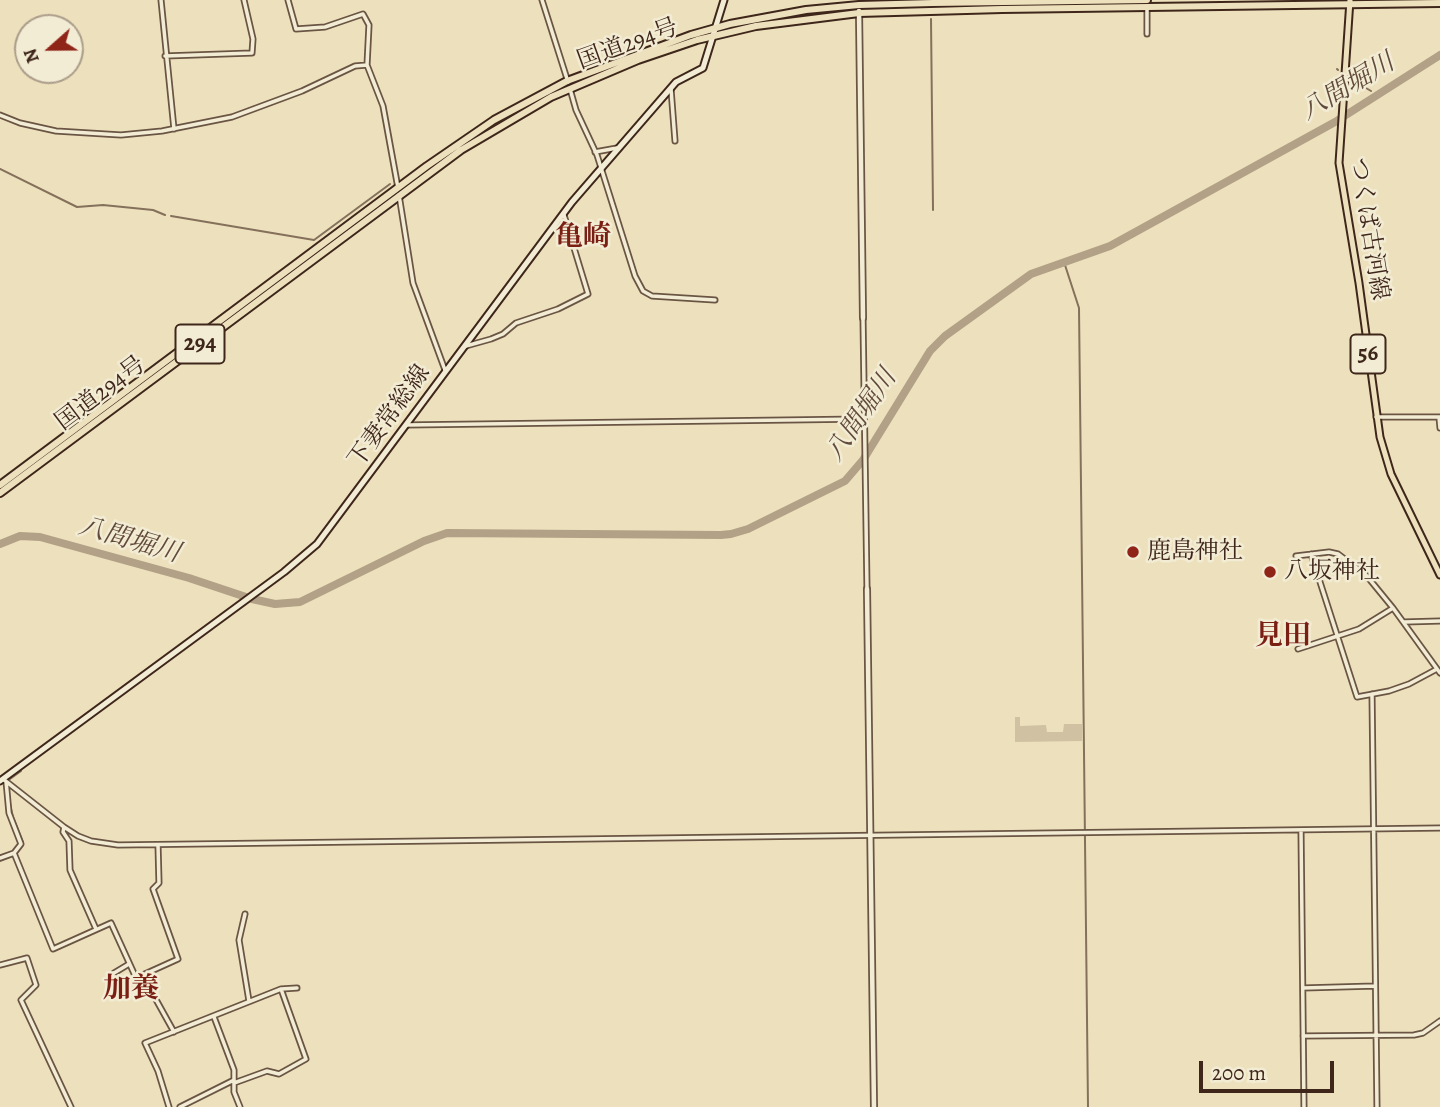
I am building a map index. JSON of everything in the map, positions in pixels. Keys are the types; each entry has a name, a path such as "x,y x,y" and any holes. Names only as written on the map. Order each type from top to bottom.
{"highway":[{"name":"国道294号","path":"0,485 398,187 486,125 635,54 715,28 787,13 859,6 1440,3"},
{"name":"国道294号","path":"0,493 461,150 568,85 713,36 859,6"}],"main road":[{"name":"下妻常総線","path":"3,780 304,557 340,516 563,213 671,89 681,79 703,68 724,0"},
{"name":"つくば古河線","path":"1350,2 1338,149 1340,181 1359,283 1376,417 1388,466 1440,575"}],"street":[{"path":"161,0 174,129"},
{"path":"165,56 252,52 253,39 244,0"},
{"path":"288,0 296,29 325,27 363,14 369,24 367,65 383,106 413,284 446,371"},
{"path":"542,0 576,110 601,168 635,276 643,291 652,296 715,300"},
{"path":"1147,4 1147,34"},
{"path":"859,6 874,1107"},
{"path":"0,115 20,123 56,131 121,135 174,129 241,114 302,91 353,67 367,65"},
{"path":"671,89 675,141"},
{"path":"595,152 619,148"},
{"path":"465,346 503,334 516,323 558,309 588,294 563,213"},
{"path":"1376,417 1439,417 1440,428"},
{"path":"406,425 863,419"},
{"path":"1296,556 1329,552 1338,554 1366,575 1440,673"},
{"path":"1311,554 1357,697 1409,684 1437,668"},
{"path":"1298,649 1359,629 1393,608"},
{"path":"1403,622 1440,621"},
{"path":"1372,694 1377,1107"},
{"path":"3,780 80,837 106,844 1440,828"},
{"path":"0,858 14,853 21,844 9,813 3,780"},
{"path":"64,827 70,870 96,929"},
{"path":"1301,830 1304,1107"},
{"path":"136,978 178,960 153,889 158,885 160,877 158,845"},
{"path":"14,853 53,949 111,923 142,991 154,996 174,1032"},
{"path":"245,914 239,940 249,1002"},
{"path":"0,965 27,958 36,985 21,1000 71,1107"},
{"path":"114,973 129,964"},
{"path":"1303,988 1376,986"},
{"path":"169,1107 159,1071 145,1043 281,989 297,988"},
{"path":"180,1107 234,1082 267,1071 279,1074 305,1060 305,1051 281,989"},
{"path":"214,1017 233,1070 240,1107"},
{"path":"1303,1036 1419,1035 1440,1021"},
{"path":"305,1051 311,1049"}],"shaded area":[{"path":"1015,717 1020,717 1020,726 1046,725 1047,732 1063,732 1064,724 1082,724 1082,741 1015,742"}],"waterway":[{"path":"931,19 933,210"},
{"name":"八間堀川","path":"252,599 275,604 300,602 424,541 447,533 721,535 748,529 845,481 863,460 930,351 945,336 1031,274 1110,246 1335,122 1440,55"},
{"path":"1351,79 1371,91"},
{"path":"0,169 77,207 103,205 153,210 165,215"},
{"path":"171,216 314,240 390,184"},
{"path":"1064,262 1079,308 1088,1107"},
{"name":"八間堀川","path":"0,544 20,536 40,537 189,578 246,597"},
{"path":"10,779 21,771"},
{"path":"9,800 23,842"},
{"path":"17,853 22,846"},
{"path":"0,861 13,856"}],"place":[{"name":"鹿島神社","path":"1133,552"},
{"name":"八坂神社","path":"1270,572"}],"district":[{"name":"亀崎","path":"583,238"},
{"name":"見田","path":"1283,637"},
{"name":"加養","path":"131,990"}]}
